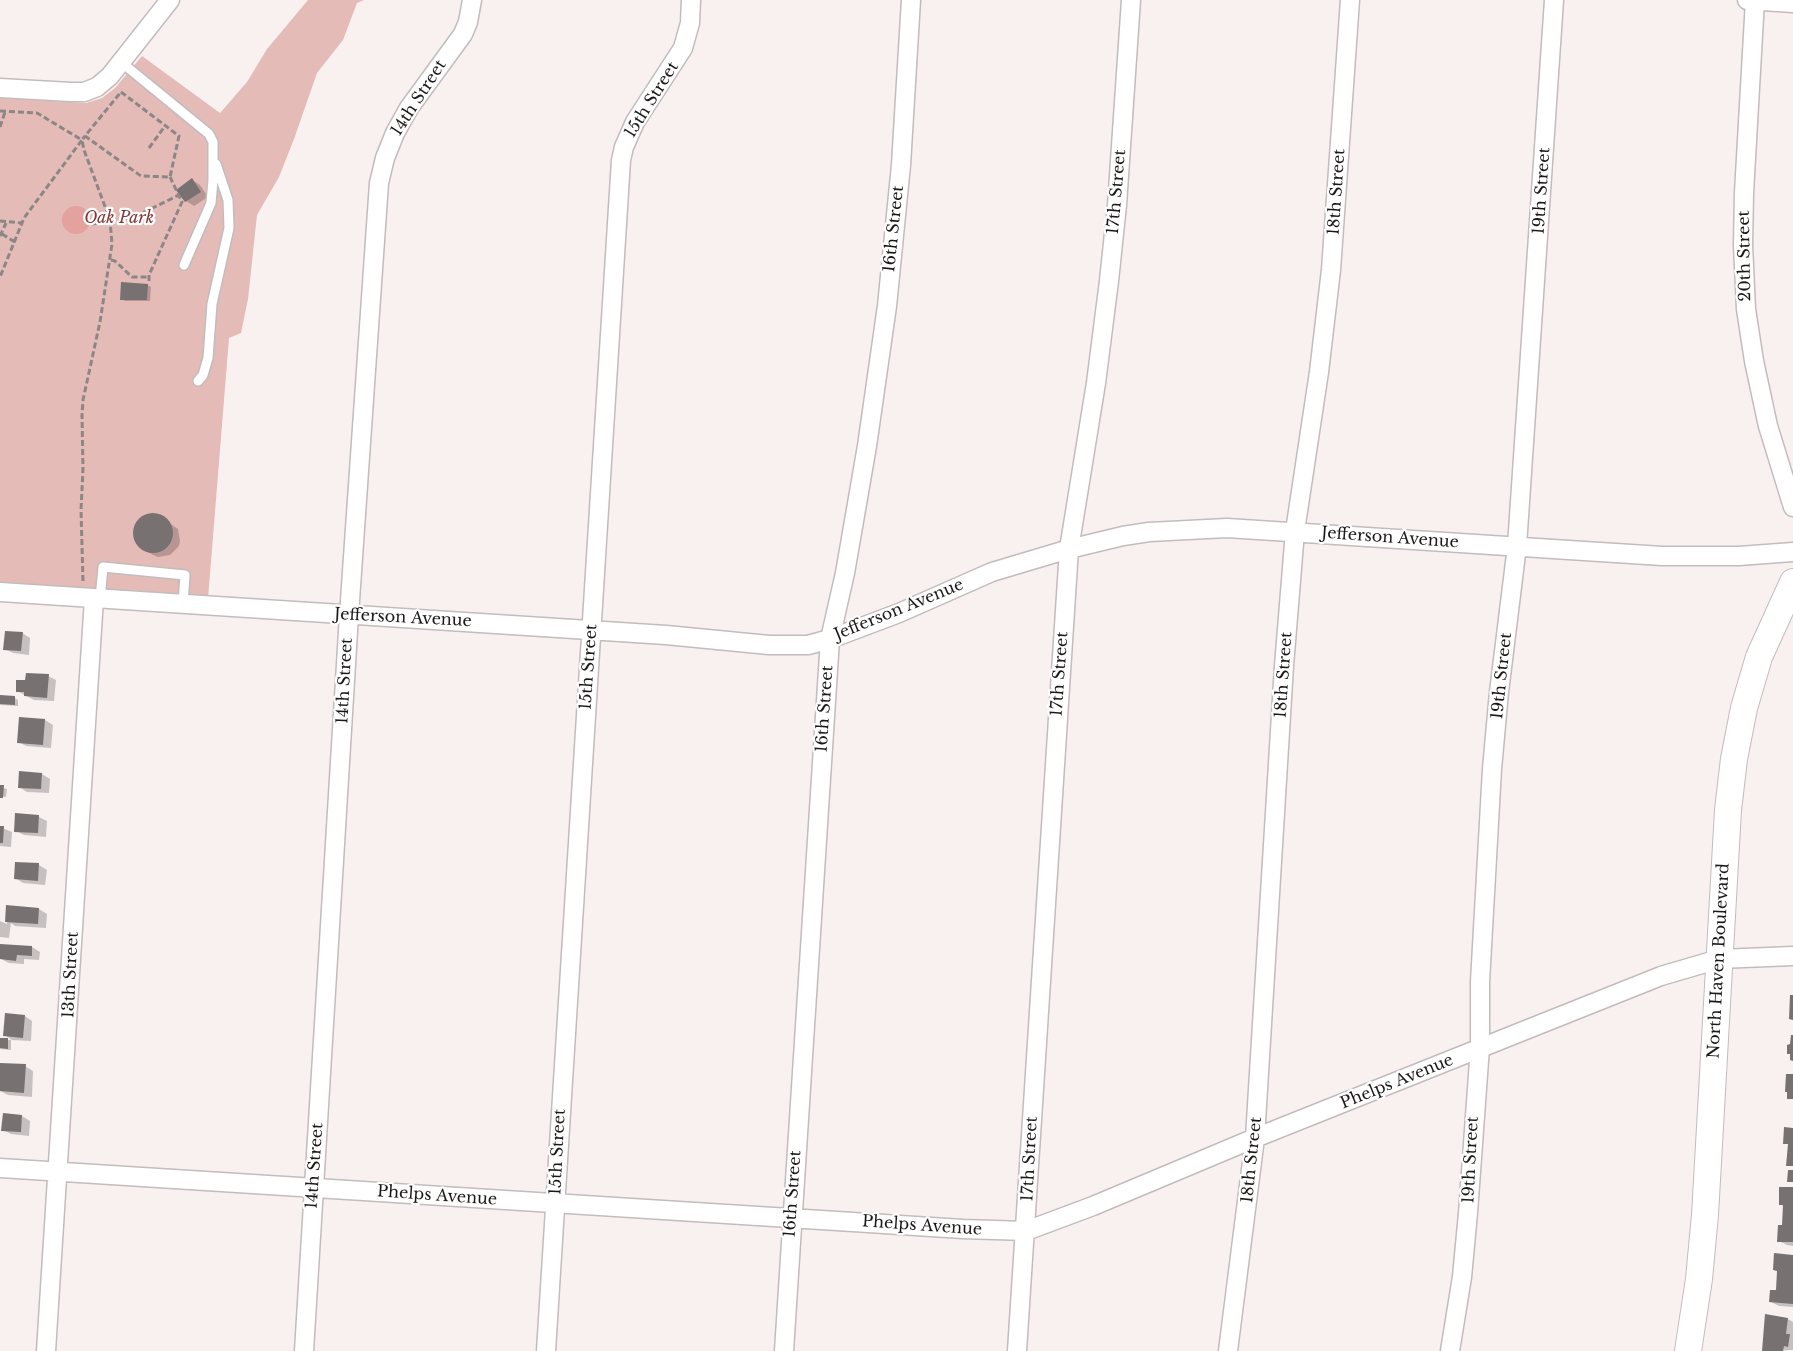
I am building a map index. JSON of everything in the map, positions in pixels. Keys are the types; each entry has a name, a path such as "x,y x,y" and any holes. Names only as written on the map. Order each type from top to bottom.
{"street":[{"path":"0,88 84,92 97,87 110,76 170,0"},
{"name":"14th Street","path":"304,1351 349,615 379,183 385,158 395,133 409,108 463,34 472,0"},
{"name":"15th Street","path":"546,1351 621,160 635,122 683,48 690,23 692,0"},
{"name":"16th Street","path":"784,1351 830,639 845,573 867,446 887,306 901,165 911,0"},
{"name":"17th Street","path":"1017,1351 1069,549 1096,384 1109,281 1117,205 1131,0"},
{"name":"18th Street","path":"1228,1351 1255,1138 1281,713 1295,531 1319,372 1330,270 1350,0"},
{"name":"19th Street","path":"1450,1351 1462,1277 1480,1047 1480,982 1492,769 1517,546 1554,0"},
{"path":"1747,0 1793,3"},
{"name":"20th Street","path":"1755,0 1744,193 1743,245 1746,309 1768,426 1793,507"},
{"name":"Jefferson Avenue","path":"0,592 591,630 769,645 808,645 899,613 992,572 1123,536 1178,529 1227,528 1295,531 1662,556 1739,556 1793,552"},
{"name":"North Haven Boulevard","path":"1688,1351 1699,1279 1705,1215 1728,810 1734,759 1744,708 1759,657 1793,582"},
{"name":"13th Street","path":"46,1351 92,598"},
{"name":"Phelps Avenue","path":"0,1168 1026,1231 1661,976 1719,959 1793,956"}],"lane":[{"path":"121,62 209,134 213,142 211,203 184,265"},
{"path":"198,381 203,375 208,358 212,304 229,228 228,200 214,159"},
{"path":"92,598 103,567 185,575 183,604"}],"path":[{"path":"0,277 22,223 121,92 179,136 170,177 182,202 149,279 132,277 111,260"},
{"path":"0,111 27,112 44,116 141,176 170,177"},
{"path":"0,128 5,112"},
{"path":"149,148 165,126"},
{"path":"84,139 87,161 110,222 112,244 82,415 92,598"},
{"path":"91,224 129,220 179,195"},
{"path":"0,221 22,223"},
{"path":"6,223 1,235 15,242"}],"green space":[{"name":"Oak Park","path":"308,0 364,0 357,3 343,40 317,73 279,177 257,215 248,299 241,333 229,338 208,599 0,584 0,98 86,103 102,98 115,88 142,56 220,113 247,82 267,49"}],"shaded area":[{"path":"76,206 86,210 90,220 86,230 76,234 66,230 62,220 66,210"}],"building":[{"path":"192,178 201,192 185,202 176,190"},
{"path":"121,282 148,284 147,300 120,300"},
{"path":"153,513 167,519 173,533 167,547 153,553 139,547 133,533 139,519"},
{"path":"5,631 23,632 21,651 3,650"},
{"path":"26,673 49,674 47,698 24,696 24,692 16,692 16,680 25,680"},
{"path":"0,695 15,696 15,705 0,704"},
{"path":"19,717 45,719 43,745 17,743"},
{"path":"19,771 42,773 41,789 18,788"},
{"path":"0,785 4,785 3,798 0,798"},
{"path":"15,813 39,815 38,833 14,832"},
{"path":"0,826 4,826 3,843 0,843"},
{"path":"15,862 39,863 38,881 14,879"},
{"path":"6,905 39,908 38,924 5,922"},
{"path":"0,944 32,946 32,956 17,955 16,961 0,959"},
{"path":"1790,995 1793,995 1793,1020 1789,1019"},
{"path":"5,1013 25,1015 23,1038 3,1036"},
{"path":"1791,1035 1793,1035 1793,1061 1790,1060 1790,1054 1787,1054 1787,1045 1790,1044"},
{"path":"0,1038 8,1038 8,1049 0,1048"},
{"path":"0,1063 26,1064 24,1093 0,1091"},
{"path":"1786,1074 1793,1074 1793,1099 1787,1099 1787,1092 1785,1092"},
{"path":"3,1113 22,1115 21,1132 1,1131"},
{"path":"1784,1127 1793,1128 1793,1166 1786,1166 1788,1144 1783,1144"},
{"path":"1788,1170 1793,1170 1793,1182 1787,1182"},
{"path":"1779,1187 1793,1187 1793,1242 1777,1242 1778,1225 1782,1225 1783,1205 1779,1205"},
{"path":"1774,1253 1793,1255 1793,1304 1769,1302 1770,1290 1776,1290 1777,1271 1773,1270"},
{"path":"1765,1314 1788,1318 1786,1334 1790,1334 1788,1347 1784,1346 1783,1351 1762,1351"}]}
